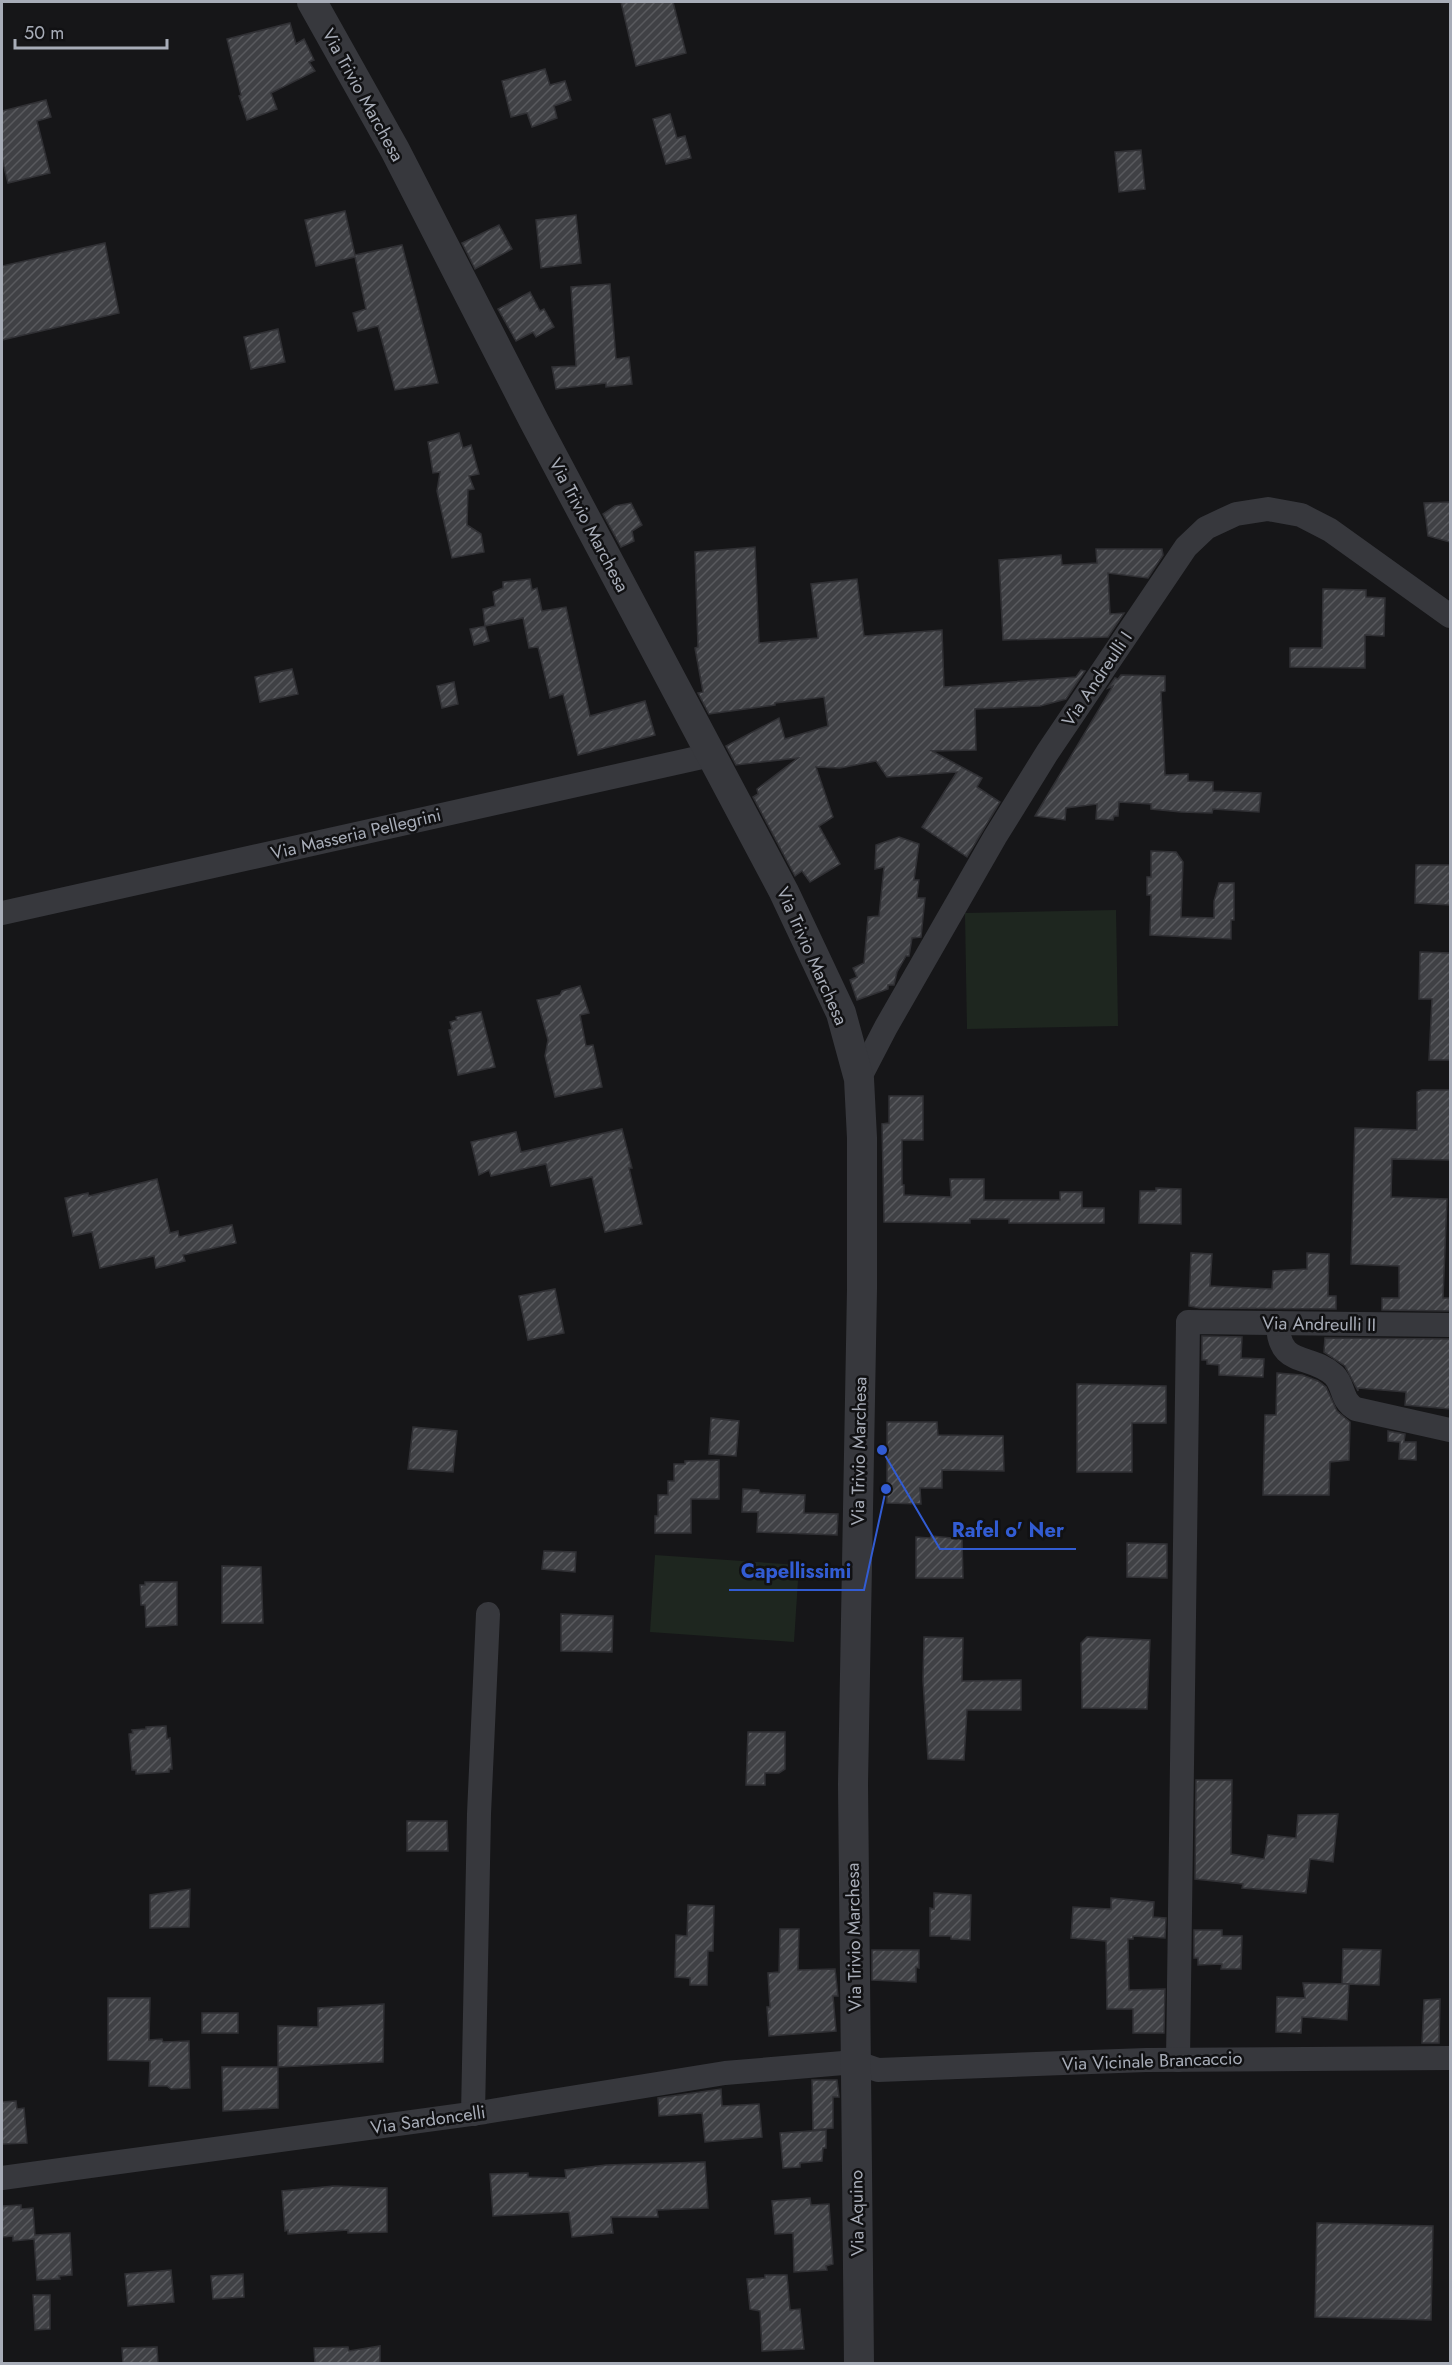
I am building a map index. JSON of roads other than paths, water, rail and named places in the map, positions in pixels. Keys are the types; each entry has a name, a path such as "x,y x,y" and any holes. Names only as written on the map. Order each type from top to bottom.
{"street":[{"name":"Via Trivio Marchesa","path":"312,2 395,150 784,892 840,1013 859,1079 862,1138 862,1289 852,1784 855,2062"},
{"name":"Via Andreulli I","path":"859,1079 886,1027 1047,753 1186,547 1206,528 1236,514 1269,509 1301,515 1330,530 1450,616"},
{"name":"Via Masseria Pellegrini","path":"2,913 711,755"},
{"name":"Via Andreulli II","path":"1178,2060 1188,1322 1450,1325"},
{"path":"1278,1323 1278,1338 1288,1355 1327,1370 1336,1377 1347,1404 1356,1409 1450,1430"},
{"path":"473,2114 479,1814 488,1614"},
{"name":"Via Vicinale Brancaccio","path":"855,2062 878,2070 1178,2060 1450,2058"},
{"name":"Via Sardoncelli","path":"2,2178 473,2114 725,2073 855,2062"},
{"name":"Via Aquino","path":"855,2062 859,2364"}],"place":[{"name":"Rafel o' Ner","path":"882,1450"},
{"name":"Capellissimi","path":"886,1489"}]}
